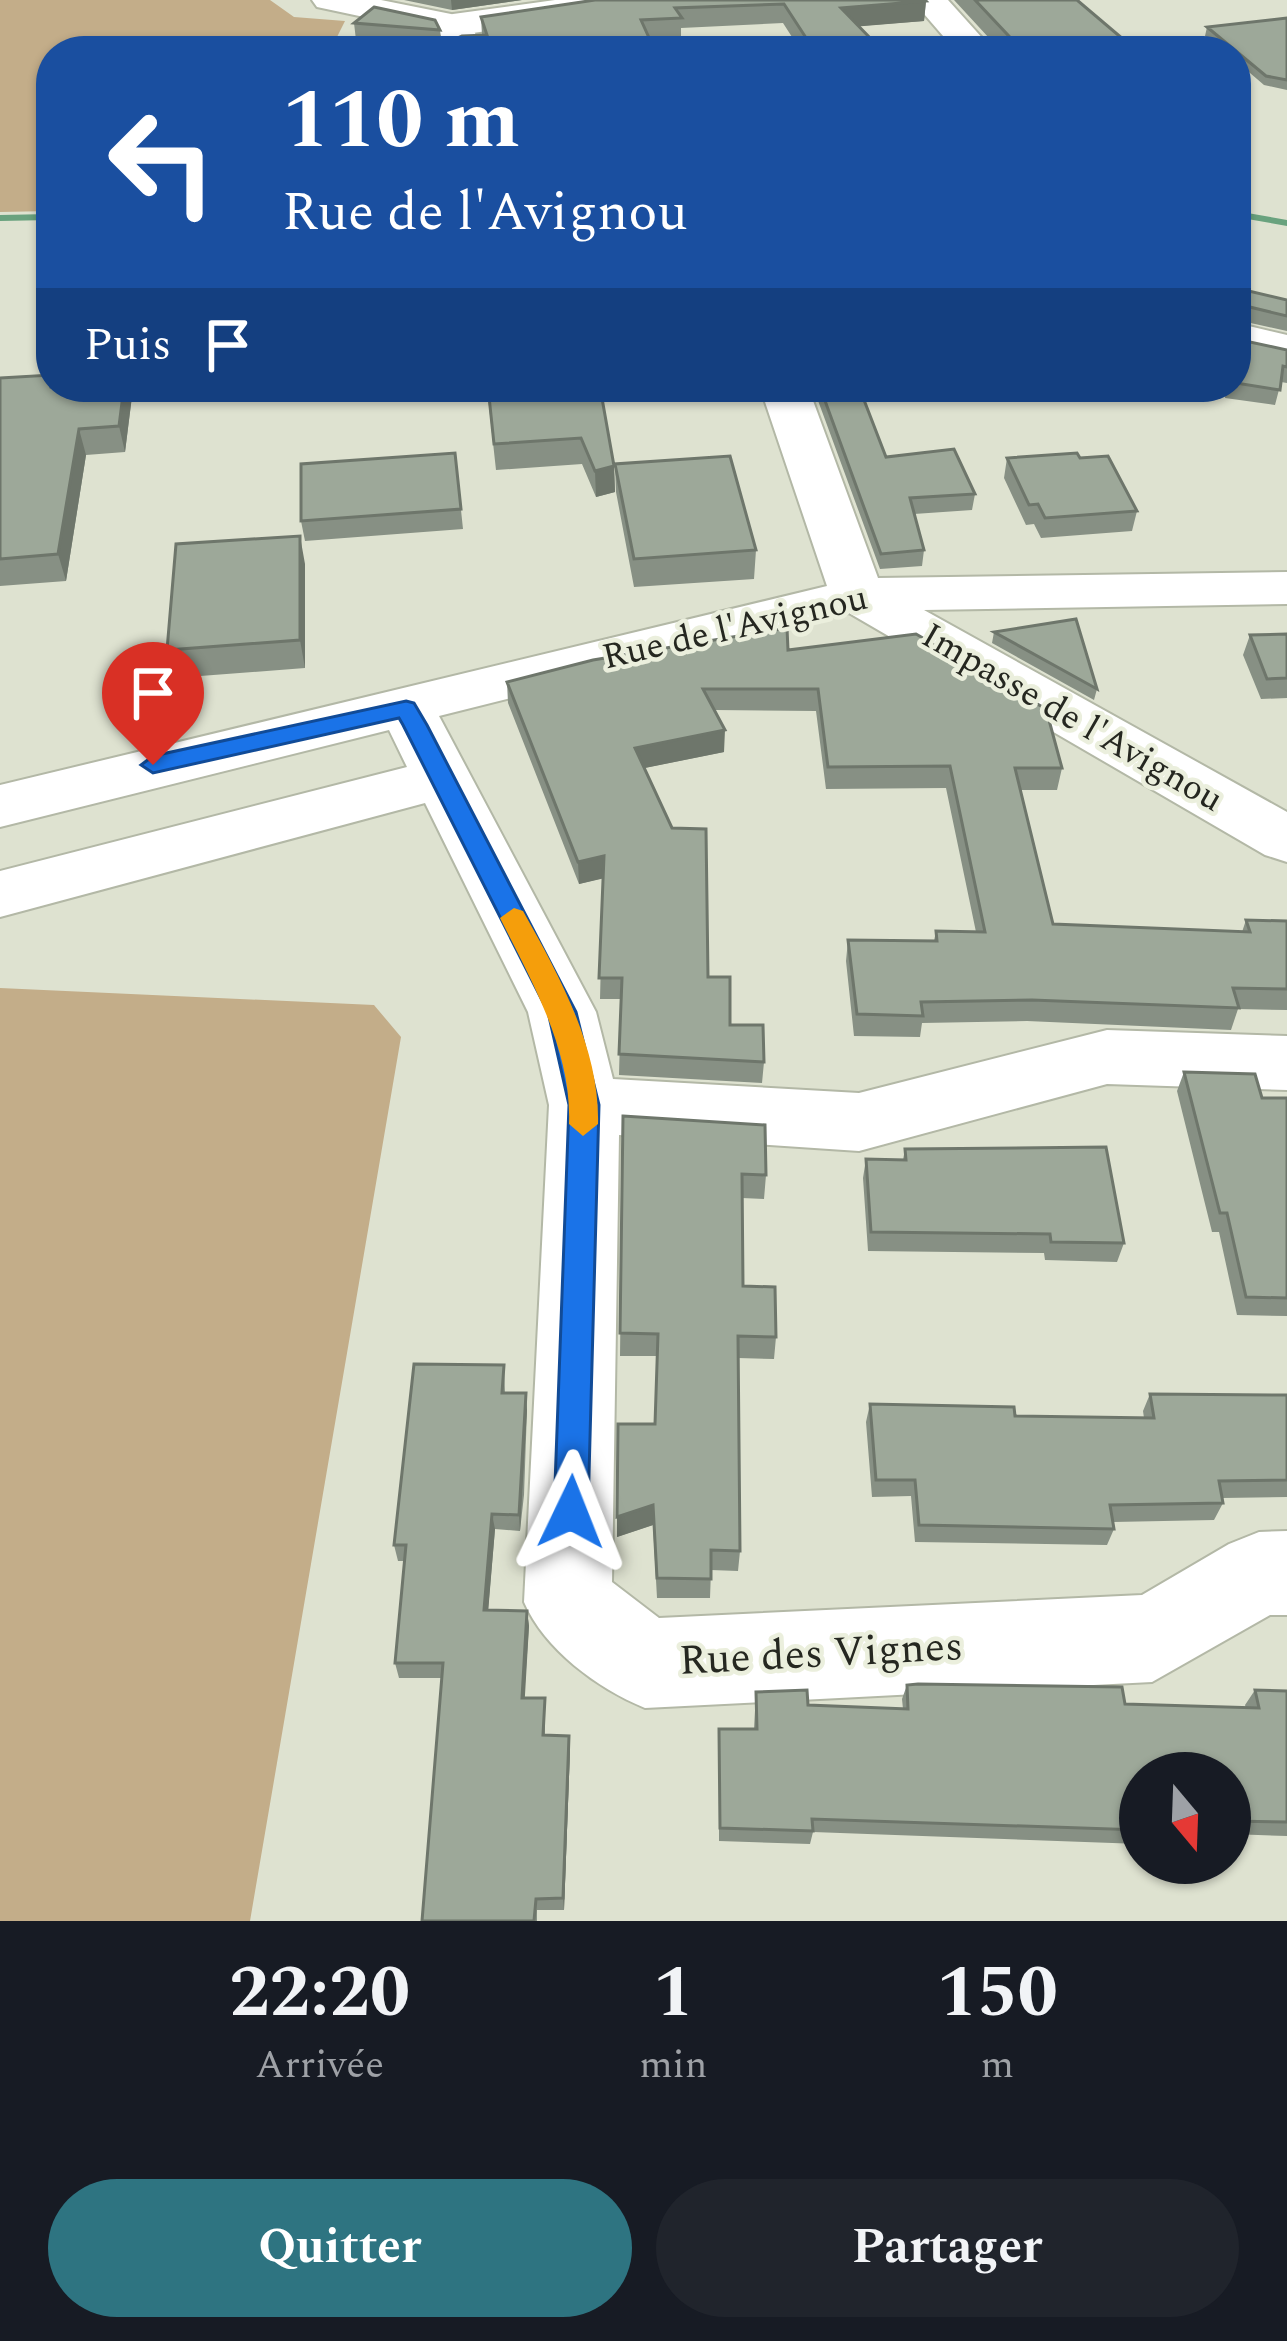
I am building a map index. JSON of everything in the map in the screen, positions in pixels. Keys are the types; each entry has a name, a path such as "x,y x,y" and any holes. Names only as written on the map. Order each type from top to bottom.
{"street":[{"path":"329,0 453,36"},
{"path":"469,36 628,0"},
{"path":"929,0 962,36"},
{"path":"1251,341 1287,349"},
{"path":"789,402 857,595"},
{"name":"Rue de l'Avignou","path":"0,806 268,736 406,709 442,695 857,595 1287,588"},
{"name":"Impasse de l'Avignou","path":"857,595 1287,840"},
{"path":"0,895 442,778 406,709"},
{"name":"Rue des Vignes","path":"442,778 562,1012 584,1105 568,1602 645,1663 1152,1638 1259,1574 1287,1573"},
{"path":"584,1105 860,1122 1107,1057 1287,1063"}],"shaded area":[{"path":"0,0 270,0 294,17 345,21 338,36 36,36 36,211 0,212"},
{"path":"0,988 374,1005 401,1037 250,1921 0,1921"}],"building":[{"path":"595,0 926,1 841,8 868,36 805,36 784,4 675,8 682,18 641,20 648,36 462,36 487,35 481,17"},
{"path":"975,0 1077,0 1119,36 1009,36"},
{"path":"374,7 435,20 440,30 354,23"},
{"path":"1287,18 1287,80 1266,76 1251,64 1251,36 1218,36 1207,27"},
{"path":"1251,292 1287,300 1287,316 1251,307"},
{"path":"1251,342 1287,350 1280,390 1251,385"},
{"path":"36,376 36,402 122,402 119,426 79,429 58,554 0,559 0,378"},
{"path":"490,402 603,402 614,466 595,471 581,438 494,444"},
{"path":"825,402 865,402 886,457 954,449 975,494 910,498 924,550 881,554"},
{"path":"455,453 461,509 301,521 301,464"},
{"path":"1077,453 1080,458 1108,456 1137,511 1045,518 1038,504 1029,505 1007,458"},
{"path":"730,456 756,550 634,559 615,464"},
{"path":"300,536 300,640 167,650 176,544"},
{"path":"1076,619 1097,689 994,632"},
{"path":"787,628 788,650 916,634 1046,709 1062,768 1015,768 1053,924 1250,932 1246,920 1287,921 1287,989 1233,988 1239,1008 1032,1000 921,1002 923,1016 857,1014 848,940 937,941 936,931 985,932 950,766 828,767 818,689 703,689 725,730 635,748 672,828 706,829 708,977 730,977 730,1025 763,1025 764,1062 619,1054 622,978 599,978 604,856 578,862 507,682 593,660"},
{"path":"1287,634 1287,678 1267,679 1250,635"},
{"path":"1184,1072 1255,1074 1262,1098 1287,1098 1287,1298 1246,1297 1227,1213 1220,1213"},
{"path":"623,1116 765,1125 766,1175 742,1174 743,1286 775,1287 776,1337 738,1336 740,1551 711,1550 711,1579 657,1578 653,1505 617,1517 618,1424 655,1424 658,1334 620,1333"},
{"path":"1106,1147 1124,1243 1051,1242 1050,1234 871,1232 866,1159 906,1160 905,1149"},
{"path":"414,1364 504,1365 502,1393 526,1393 519,1515 492,1514 484,1610 527,1611 522,1698 545,1698 543,1735 569,1736 563,1898 536,1899 534,1921 422,1921 443,1663 395,1663 406,1545 394,1545"},
{"path":"1150,1394 1287,1395 1287,1480 1219,1481 1223,1503 1110,1505 1114,1529 919,1525 915,1480 876,1480 870,1404 1014,1407 1015,1416 1154,1418"},
{"path":"907,1685 1122,1687 1125,1704 1259,1708 1255,1690 1287,1691 1287,1822 1251,1821 1251,1752 1119,1752 1119,1829 812,1819 813,1831 720,1828 719,1729 757,1729 756,1692 807,1690 808,1705 908,1709"}],"waterway":[{"path":"0,218 36,217"},
{"path":"1251,217 1287,223"}],"slow traffic":[{"path":"514,918 562,1012 584,1105 583,1124"}],"route":[{"path":"153,765 406,709 415,725 562,1012 584,1105 571,1512"}]}
